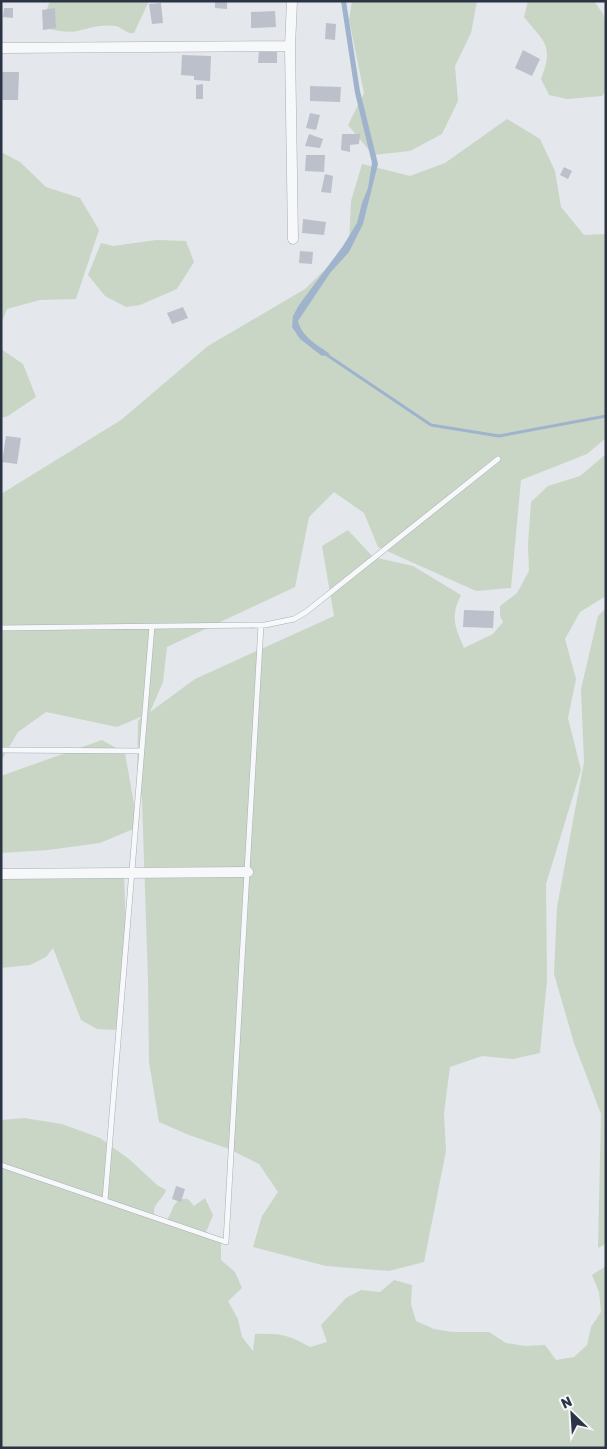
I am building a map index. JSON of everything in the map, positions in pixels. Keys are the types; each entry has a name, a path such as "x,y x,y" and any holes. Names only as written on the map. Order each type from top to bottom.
{"street":[{"path":"292,1 290,46 293,239"},
{"path":"1,48 290,46"},
{"path":"1,874 248,872"}],"lane":[{"path":"1,628 261,624 294,619 306,612 498,459"},
{"path":"1,1165 226,1242 261,624"},
{"path":"105,1200 152,626"},
{"path":"1,750 142,751"}],"green space":[{"path":"54,1 149,1 134,33 131,33 116,26 96,27 70,32 49,29 50,17 46,12 49,3"},
{"path":"352,1 477,1 471,33 455,66 458,101 442,134 410,151 373,155 348,125 364,93 349,20"},
{"path":"528,1 594,1 603,14 606,23 606,91 602,96 567,99 549,95 541,79 547,59 547,51 542,39 524,17"},
{"path":"507,119 540,139 555,171 561,207 584,235 606,234 606,438 587,454 521,480 511,588 476,591 378,547 364,513 334,492 309,517 295,587 167,647 163,682 150,712 195,679 334,616 322,546 348,530 373,557 413,566 461,595 456,610 455,622 464,648 493,634 503,622 500,616 500,606 517,593 529,571 528,545 531,502 548,486 580,476 606,454 606,596 580,612 565,639 576,679 568,718 581,770 546,884 547,980 540,1053 513,1059 482,1056 450,1067 444,1113 446,1151 424,1262 389,1271 326,1266 253,1247 262,1216 278,1192 259,1164 229,1149 159,1122 149,1062 142,799 137,778 138,721 143,716 117,727 46,712 18,732 1,761 1,494 121,420 208,346 305,289 349,246 351,201 362,164 410,176 445,163"},
{"path":"1,152 20,162 46,187 80,198 99,230 76,299 40,300 7,309 1,324"},
{"path":"156,240 186,241 194,262 177,289 140,305 126,307 105,296 88,275 101,243 113,246"},
{"path":"1,349 23,364 36,397 8,416 1,418"},
{"path":"606,608 606,1244 598,1248 601,1114 574,1043 554,974 557,907 584,762 581,689 598,616"},
{"path":"102,740 125,753 138,827 100,843 48,850 1,853 1,776"},
{"path":"124,875 126,932 117,1030 97,1029 81,1020 53,948 46,957 30,965 1,968 1,877"},
{"path":"24,1118 62,1124 100,1138 129,1159 157,1185 166,1190 155,1206 155,1217 167,1220 174,1205 179,1200 188,1199 194,1206 205,1198 213,1215 206,1232 221,1242 221,1260 235,1272 242,1288 228,1301 238,1319 242,1337 253,1351 255,1334 284,1336 310,1347 327,1342 321,1325 346,1298 361,1290 380,1292 394,1280 412,1285 411,1304 416,1321 434,1329 452,1332 489,1332 506,1343 525,1346 545,1345 556,1360 574,1357 587,1345 591,1327 601,1312 599,1292 592,1275 606,1266 606,1448 1,1448 1,1120"}],"water":[{"path":"341,1 346,1 360,91 378,164 363,224 349,252 330,273 298,321 306,336 330,354 322,356 300,339 292,327 293,316 299,305 343,246 357,223 368,188 372,163 355,93"}],"building":[{"path":"215,1 227,1 227,9 215,8"},
{"path":"161,3 163,23 152,24 149,4"},
{"path":"4,8 13,8 13,18 3,17"},
{"path":"55,8 56,28 43,30 42,10"},
{"path":"275,11 276,27 251,28 251,12"},
{"path":"326,23 336,24 335,40 325,39"},
{"path":"523,50 540,59 532,76 515,68"},
{"path":"259,51 277,52 277,63 258,63"},
{"path":"182,55 211,56 210,81 194,80 194,76 181,75"},
{"path":"1,72 19,72 18,100 1,100"},
{"path":"203,84 203,99 196,99 196,85"},
{"path":"310,86 341,87 340,102 310,101"},
{"path":"310,113 320,115 316,130 306,128"},
{"path":"309,134 323,139 320,148 305,146"},
{"path":"342,134 360,134 359,144 350,145 350,152 341,150"},
{"path":"306,155 325,155 324,172 305,171"},
{"path":"564,167 572,171 568,179 560,175"},
{"path":"325,174 333,176 331,193 321,192"},
{"path":"303,219 326,222 324,235 302,233"},
{"path":"300,251 313,252 312,264 299,263"},
{"path":"183,307 188,318 172,324 167,313"},
{"path":"6,436 21,438 17,464 2,462"},
{"path":"464,610 494,611 493,628 463,627"},
{"path":"176,1186 185,1189 181,1202 172,1199"}],"waterway":[{"path":"324,353 431,425 499,436 606,416"}]}
